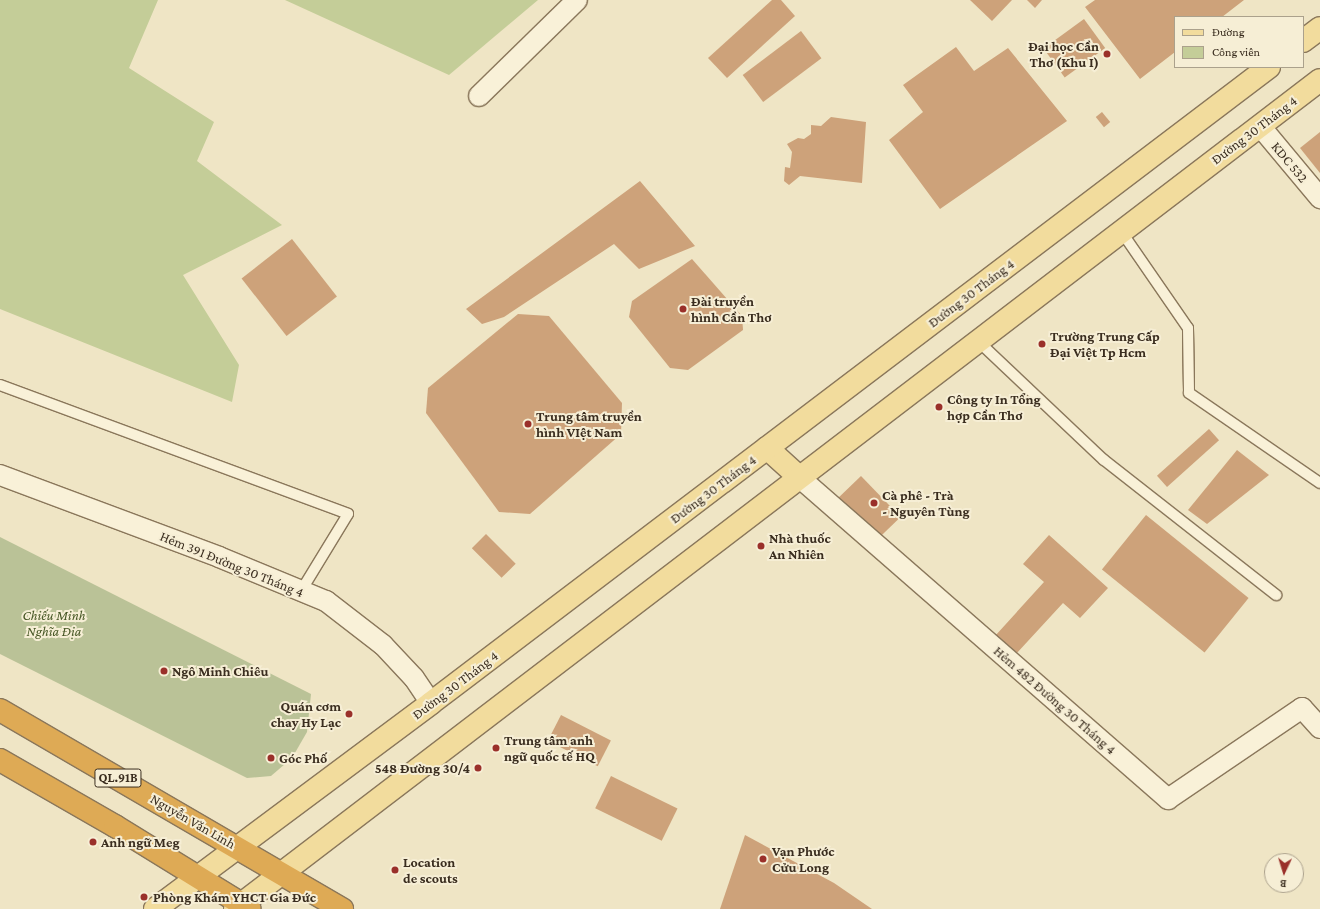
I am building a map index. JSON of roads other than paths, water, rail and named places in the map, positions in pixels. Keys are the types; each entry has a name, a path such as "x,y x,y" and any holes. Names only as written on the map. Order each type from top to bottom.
{"highway":[{"name":"Nguyễn Văn Linh","path":"0,710 237,846 342,909"},
{"path":"0,760 197,876 242,907"}],"main road":[{"path":"1304,40 1320,28"},
{"name":"Đường 30 Tháng 4","path":"155,909 237,846 431,703 1268,68"},
{"name":"Đường 30 Tháng 4","path":"242,907 281,872 1320,80"},
{"path":"767,448 799,477"}],"street":[{"path":"480,96 577,0"},
{"name":"KDC 532","path":"1260,126 1320,198"},
{"name":"Hẻm 391 Đường 30 Tháng 4","path":"0,475 211,554 326,601 383,645 414,678 431,703"},
{"name":"Hẻm 482 Đường 30 Tháng 4","path":"799,477 1168,799 1302,708 1320,728"}],"lane":[{"path":"1121,231 1188,328 1190,394 1320,483"},
{"path":"978,341 1104,460 1276,595"},
{"path":"0,385 348,514 301,591"}],"place":[{"name":"Đại học Cần Thơ (Khu I)","path":"1107,54"},
{"name":"Đài truyền hình Cần Thơ","path":"683,309"},
{"name":"Trường Trung Cấp Đại Việt Tp Hcm","path":"1042,344"},
{"name":"Công ty In Tổng hợp Cần Thơ","path":"939,407"},
{"name":"Trung tâm truyền hình VIệt Nam","path":"528,424"},
{"name":"Cà phê - Trà - Nguyên Tùng","path":"874,503"},
{"name":"Nhà thuốc An Nhiên","path":"761,546"},
{"name":"Ngô Minh Chiêu","path":"164,671"},
{"name":"Quán cơm chay Hy Lạc","path":"349,714"},
{"name":"Trung tâm anh ngữ quốc tế HQ","path":"496,748"},
{"name":"Góc Phố","path":"271,758"},
{"name":"548 Đường 30/4","path":"478,768"},
{"name":"Anh ngữ Meg","path":"93,842"},
{"name":"Vạn Phước Cửu Long","path":"763,859"},
{"name":"Location de scouts","path":"395,870"},
{"name":"Phòng Khám YHCT Gia Đức","path":"144,897"}],"park label":[{"name":"Chiếu Minh Nghĩa Địa","path":"54,624"}]}
